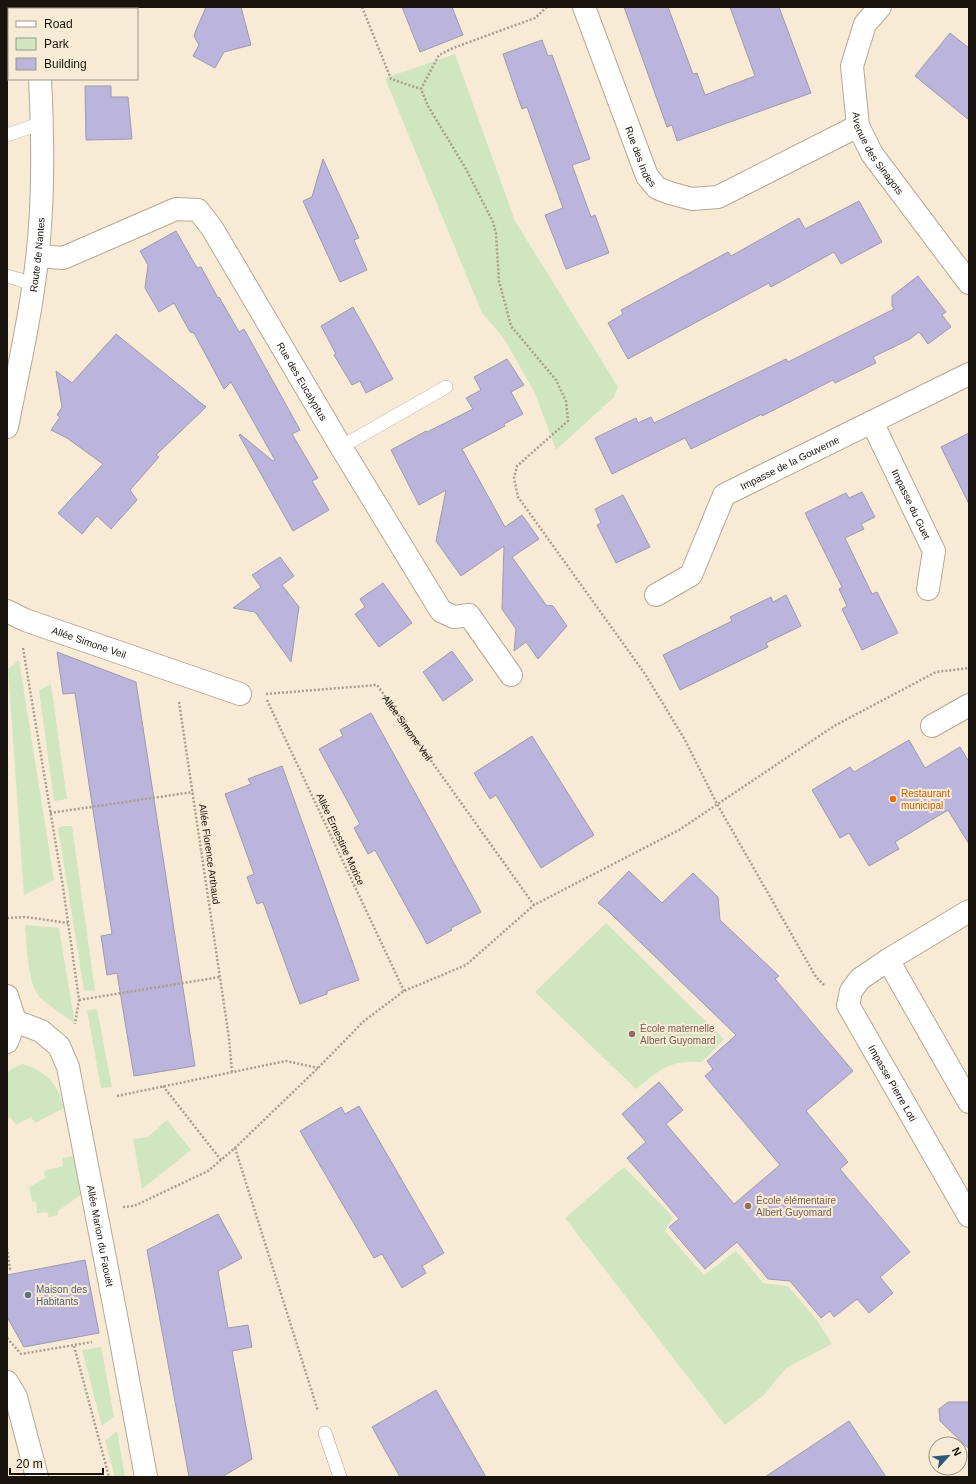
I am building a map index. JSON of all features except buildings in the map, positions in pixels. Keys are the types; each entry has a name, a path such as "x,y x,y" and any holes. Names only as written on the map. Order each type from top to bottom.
{"street":[{"name":"Rue des Indes","path":"584,7 647,176 657,188 692,199 718,197 858,126"},
{"name":"Avenue des Sinagots","path":"880,7 865,24 852,66 858,126 872,154 969,283"},
{"name":"Route de Nantes","path":"7,427 38,256 42,123 40,80"},
{"name":"Rue des Eucalyptus","path":"38,256 63,258 176,209 198,210 212,228 341,447 441,610 454,617 469,616 511,675"},
{"name":"Impasse de la Gouverne","path":"656,595 691,576 724,495 969,374"},
{"name":"Impasse du Guet","path":"872,422 934,551 928,589"},
{"name":"Allée Simone Veil","path":"16,615 174,672 240,694"},
{"path":"932,726 969,704"},
{"path":"848,1005 851,991 860,979 888,960 969,911"},
{"path":"888,960 969,1102"},
{"path":"7,996 15,1021 7,1042"},
{"name":"Impasse Pierre Loti","path":"848,1005 969,1216"},
{"name":"Allée Marion du Faouët","path":"15,1021 41,1031 59,1046 68,1067 146,1477"},
{"path":"7,1382 16,1397 37,1477"}],"lane":[{"path":"7,136 42,123"},
{"path":"7,276 34,284"},
{"path":"341,447 446,387"},
{"path":"325,1433 340,1477"}],"path":[{"path":"362,7 391,79 421,89 428,106 466,169 493,222 496,234 499,282 511,326 556,380 566,401 568,421 517,466 514,478 518,497 645,674 685,740 717,804 816,977 848,1005"},
{"path":"421,89 439,55 453,48 535,18 547,7"},
{"path":"16,615 23,645 80,1000 220,977"},
{"path":"96,1211 134,1206 208,1171 235,1148 318,1068 364,1021 404,992 466,965 534,905 679,830 834,726 936,672 969,668"},
{"name":"Allée Florence Arthaud","path":"174,672 229,1038 232,1072"},
{"name":"Allée Simone Veil","path":"264,694 377,685 534,905"},
{"name":"Allée Ernestine Morice","path":"264,694 404,992"},
{"path":"50,813 193,792"},
{"path":"7,918 26,917 68,923"},
{"path":"117,1096 286,1061 318,1068"},
{"path":"163,1086 221,1160"},
{"path":"235,1148 325,1433"},
{"path":"7,1248 10,1269 7,1270"},
{"path":"7,1338 21,1354 74,1346 120,1336"},
{"path":"74,1346 109,1477"}],"green space":[{"path":"455,54 515,221 618,387 614,397 556,450 535,393 503,337 482,313 385,78"},
{"path":"19,660 54,880 24,895 8,669"},
{"path":"51,684 67,799 54,801 39,690"},
{"path":"63,826 72,826 95,991 84,990 58,828"},
{"path":"606,923 724,1039 702,1062 673,1064 659,1071 636,1089 535,992"},
{"path":"25,925 59,928 75,1024 50,1006 38,995 34,988 28,962"},
{"path":"97,1009 112,1087 101,1088 87,1010"},
{"path":"23,1064 38,1070 50,1080 58,1092 64,1108 35,1123 31,1117 16,1125 10,1117 7,1119 7,1073 13,1068"},
{"path":"167,1120 191,1150 142,1189 133,1139 148,1137"},
{"path":"75,1156 82,1194 58,1211 58,1215 49,1217 47,1212 37,1213 36,1202 32,1202 29,1187 45,1178 44,1171 63,1166 62,1158"},
{"path":"624,1167 673,1217 665,1231 704,1275 736,1251 763,1283 788,1286 819,1323 832,1344 786,1368 764,1395 725,1425 565,1218"},
{"path":"101,1347 114,1416 102,1426 82,1350"},
{"path":"117,1431 125,1477 115,1477 105,1441"}],"place":[{"name":"Restaurant municipal","path":"893,799"},
{"name":"École maternelle Albert Guyomard","path":"632,1034"},
{"name":"École élémentaire Albert Guyomard","path":"748,1206"},
{"name":"Maison des Habitants","path":"28,1295"}]}
